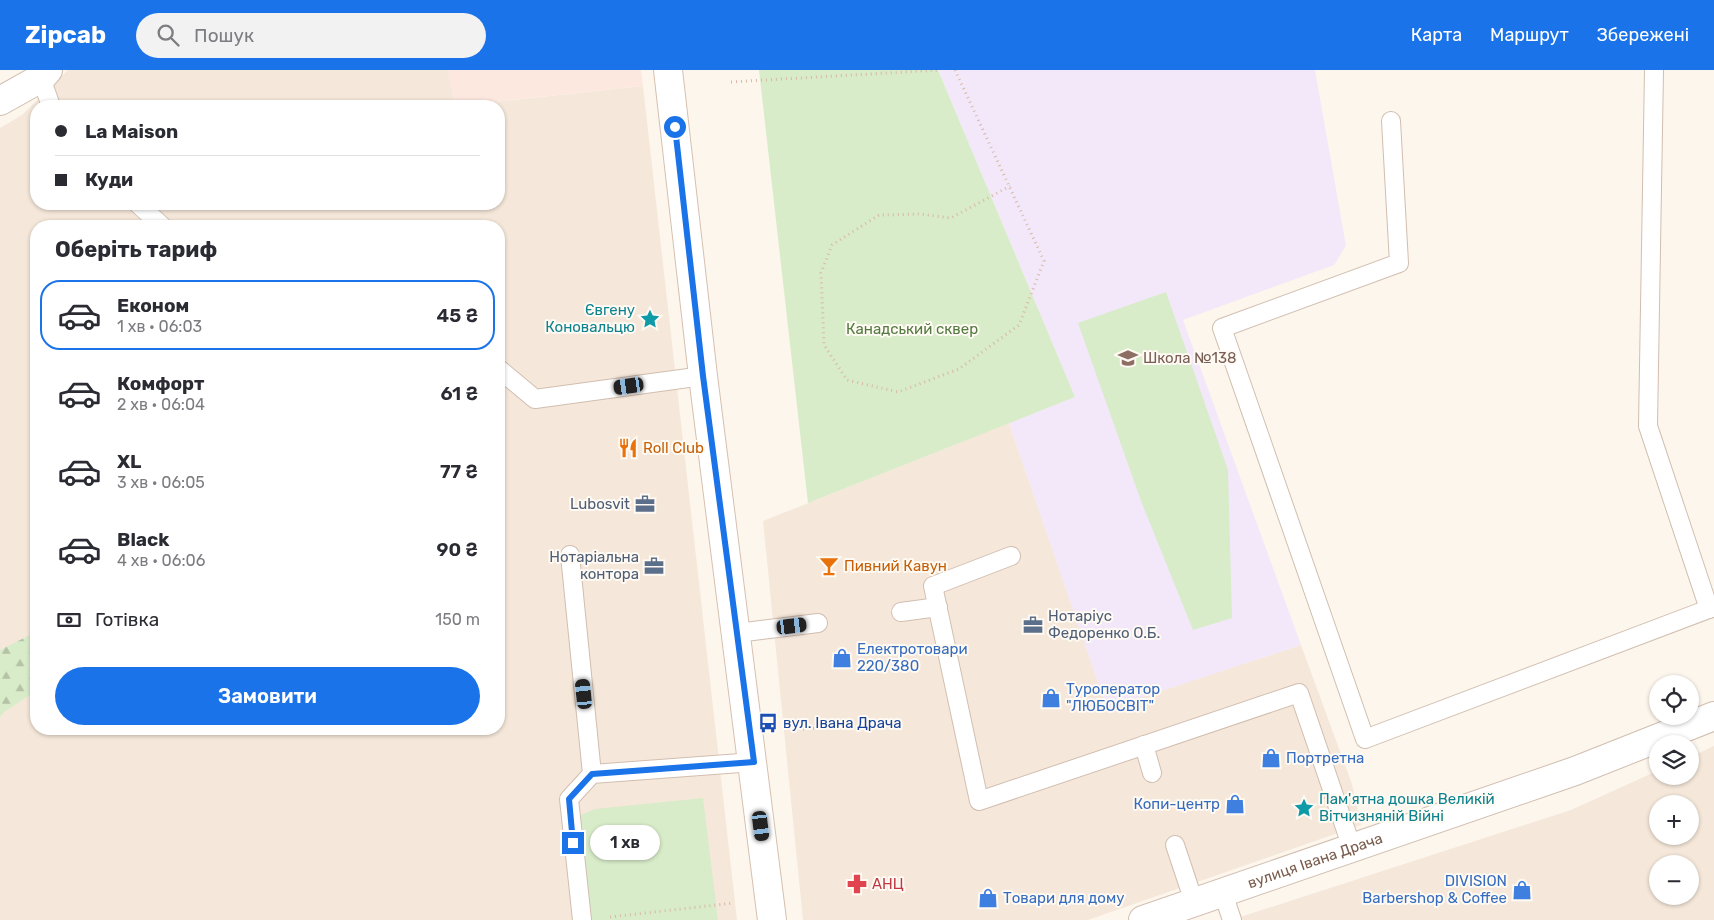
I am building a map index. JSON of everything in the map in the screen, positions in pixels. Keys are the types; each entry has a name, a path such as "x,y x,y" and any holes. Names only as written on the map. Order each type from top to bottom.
{"main road":[{"path":"668,70 703,376 754,762 772,920"},
{"path":"0,101 44,74"},
{"name":"вулиця Івана Драча","path":"1143,920 1575,771 1714,716"}],"lane":[{"path":"1391,121 1400,263 1222,328 1364,739 1712,608 1648,426 1654,70"},
{"path":"44,74 50,100"},
{"path":"145,210 155,220"},
{"path":"505,373 535,399 703,376"},
{"path":"570,555 592,774"},
{"path":"1011,556 933,586 978,801 1300,693 1352,848"},
{"path":"901,612 938,607"},
{"path":"737,633 818,623"},
{"path":"1144,745 1152,773"},
{"path":"582,920 569,799 592,774 754,762"},
{"path":"1175,845 1194,902"},
{"path":"1223,893 1232,920"}],"path":[{"path":"731,82 939,70"},
{"path":"956,70 1010,186 1044,261 1019,325 959,369 898,392 847,380 824,345 821,273 832,245 879,215 920,214 951,218 1010,186"},
{"path":"804,729 828,727"},
{"path":"601,918 734,903"}],"shaded area":[{"path":"68,70 448,70 454,100 37,100"},
{"path":"448,70 641,70 643,86 505,101 454,100"},
{"name":"Школа №138","path":"938,70 1315,70 1346,246 1334,265 1183,320 1301,645 1107,709 1009,423 1075,397"},
{"path":"643,86 737,920 0,920 0,128 22,115 30,107 30,210 505,210 505,101"},
{"path":"1009,423 1107,708 1301,645 1352,784 1361,825 1088,920 803,920 763,521"},
{"path":"1714,746 1714,920 1231,920 1571,810 1649,775 1649,785 1699,785 1699,753"}],"green space":[{"name":"Канадський сквер","path":"759,70 938,70 1075,397 808,503"},
{"path":"1166,292 1228,470 1232,618 1193,630 1141,501 1078,323"},
{"path":"30,635 30,695 4,712 0,717 0,650"},
{"path":"703,798 718,920 586,920 576,817 595,809"}],"place":[{"name":"Євгену Коновальцю","path":"650,319"},
{"name":"Школа №138","path":"1128,358"},
{"name":"Roll Club","path":"628,448"},
{"name":"Lubosvit","path":"645,504"},
{"name":"Нотаріальна контора","path":"654,566"},
{"name":"Пивний Кавун","path":"829,566"},
{"name":"Нотаріус Федоренко О.Б.","path":"1033,625"},
{"name":"Електротовари 220/380","path":"842,658"},
{"name":"Туроператор \"ЛЮБОСВІТ\"","path":"1051,698"},
{"name":"вул. Івана Драча","path":"768,723"},
{"name":"Портретна","path":"1271,758"},
{"name":"Копи-центр","path":"1235,804"},
{"name":"Пам'ятна дошка Великій Вітчизняній Війні","path":"1304,808"},
{"name":"АНЦ","path":"857,884"},
{"name":"DIVISION Barbershop & Coffee","path":"1522,890"},
{"name":"Товари для дому","path":"988,898"}],"route":[{"path":"573,843 569,799 592,774 754,762 703,376 675,127"}]}
